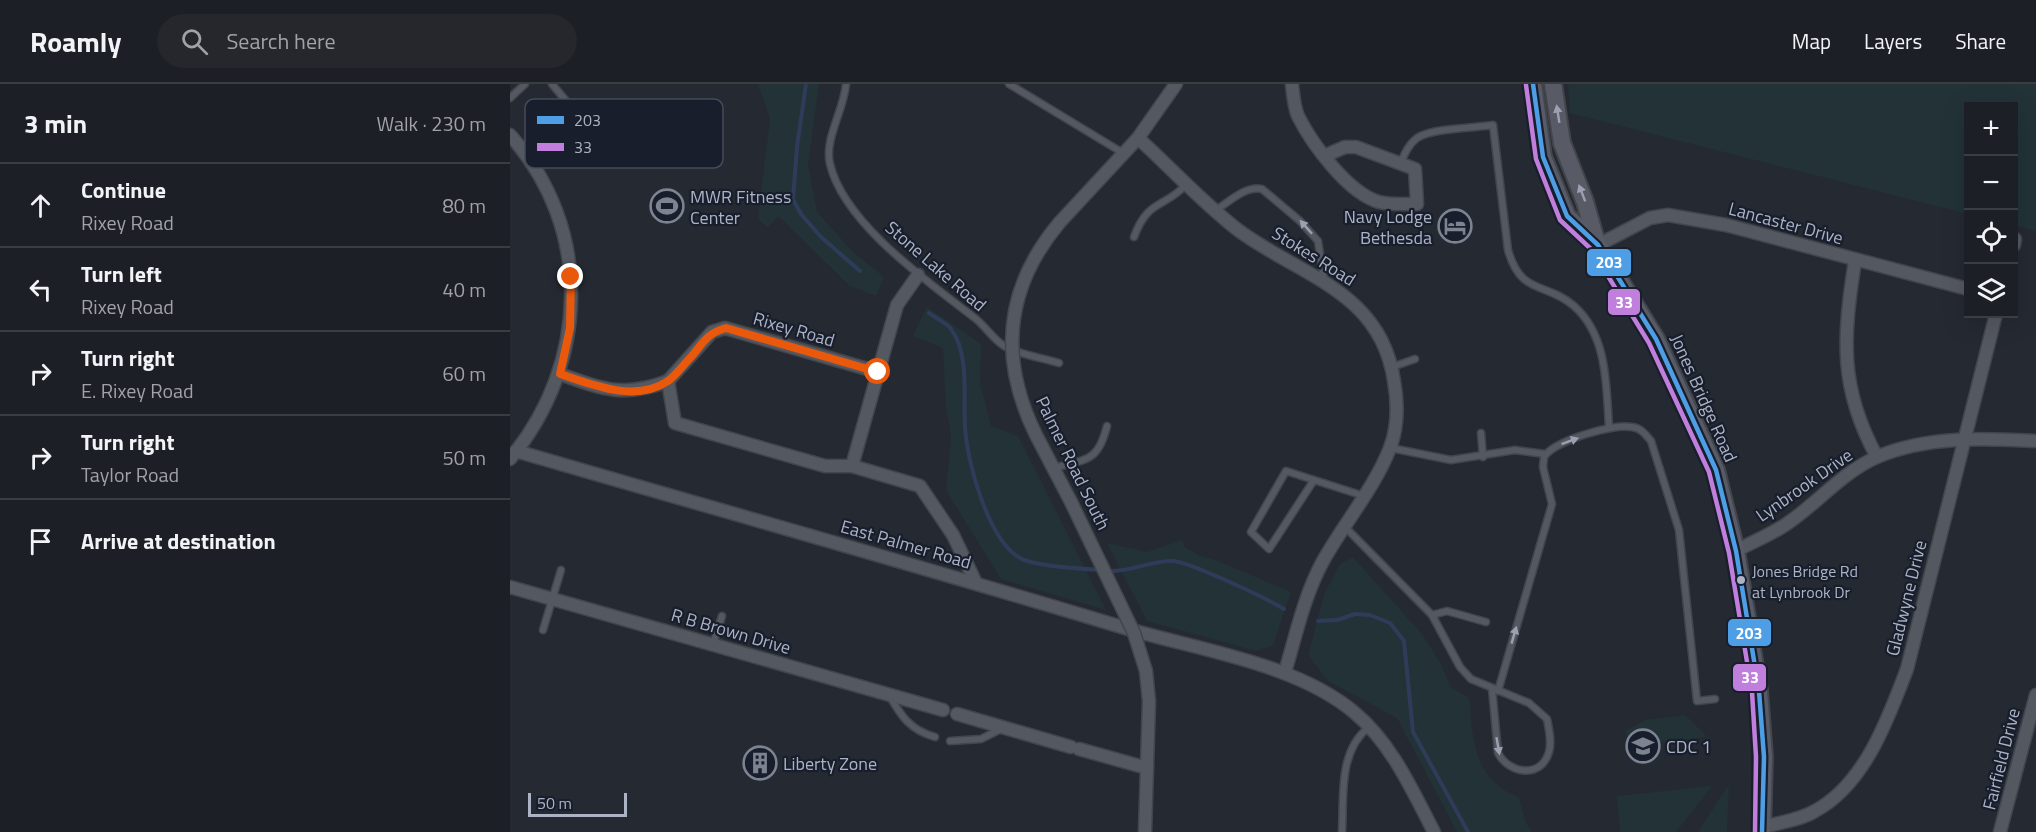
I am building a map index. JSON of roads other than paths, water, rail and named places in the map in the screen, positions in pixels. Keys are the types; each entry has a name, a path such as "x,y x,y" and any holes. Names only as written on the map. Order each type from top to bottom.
{"main road":[{"name":"Jones Bridge Road","path":"1533,84 1543,157 1567,216 1598,245"},
{"name":"Jones Bridge Road","path":"1553,84 1562,143 1585,201 1598,245 1656,339 1687,402 1716,470 1736,551 1759,691 1764,757 1762,830"}],"street":[{"name":"Palmer Road South","path":"1145,832 1149,701 1146,671 1134,633 1024,411 1012,362 1015,310 1031,261 1060,222 1138,138 1176,84"},
{"path":"1292,84 1297,114 1324,156 1355,188 1379,202 1416,204 1415,169 1356,147 1345,147 1324,156"},
{"path":"510,135 525,154"},
{"name":"Stokes Road","path":"1138,138 1216,210 1251,238 1324,280 1362,311 1385,348 1392,367 1396,414 1390,447 1309,591 1285,672"},
{"path":"513,455 551,397 567,347 571,318 571,277 566,247 548,192 535,168"},
{"name":"Lancaster Drive","path":"1598,245 1650,218 1668,215 1726,225 1964,288"},
{"path":"1855,261 1845,321 1847,374 1860,427 1877,457"},
{"path":"852,466 897,305 918,275"},
{"name":"Gladwyne Drive","path":"1762,830 1815,812 1834,798 1856,773 1886,724 1907,669 1995,318"},
{"name":"Rixey Road","path":"668,381 712,332 726,328 878,372"},
{"path":"560,374 619,391 644,390 668,381 675,423 825,466 852,466 920,486 953,535 976,583"},
{"name":"Lynbrook Drive","path":"1736,551 1785,525 1831,485 1877,457 1937,442 2036,441"},
{"name":"East Palmer Road","path":"513,455 976,583 1177,644 1285,672 1332,697 1369,727 1402,770 1434,832"},
{"name":"R B Brown Drive","path":"510,587 943,710"},
{"name":"Fairfield Drive","path":"2001,832 2036,694"},
{"path":"957,714 1147,768"}],"lane":[{"path":"510,98 525,84"},
{"path":"552,84 564,99"},
{"name":"Stone Lake Road","path":"846,84 845,96 831,142 829,162 837,185 874,232 918,275 978,321 1005,347 1059,363"},
{"path":"1009,84 1123,153"},
{"path":"1401,162 1412,143 1428,134 1493,125 1508,250 1512,264 1519,276 1529,284 1575,306 1590,326 1604,358 1609,427"},
{"path":"1134,237 1141,219 1152,207 1179,193 1188,184"},
{"path":"1216,210 1255,187 1262,189 1300,221 1318,242 1324,280"},
{"path":"1392,367 1415,359"},
{"path":"1053,468 1090,458 1101,448 1107,426"},
{"path":"1345,526 1432,615 1460,667 1471,679 1495,690 1529,703 1547,719 1550,751 1546,759 1533,770 1516,770 1502,761 1498,753 1495,690 1552,504 1543,467 1545,454 1555,446 1609,427 1632,426 1642,430 1651,441 1679,530 1697,701 1715,699"},
{"path":"1481,433 1483,457"},
{"path":"1390,447 1451,460 1483,457 1515,450 1545,454"},
{"path":"1314,480 1269,549 1251,532 1286,471 1364,496"},
{"path":"543,630 561,570"},
{"path":"1432,615 1447,611 1486,622"},
{"path":"713,644 722,616"},
{"path":"888,694 902,719 919,732 935,737"},
{"path":"1342,832 1346,764 1358,735 1369,727"},
{"path":"950,741 981,739 1004,728"}],"waterway":[{"path":"806,84 797,147 793,199 801,214 821,237 860,271"},
{"path":"929,313 949,327 961,351 965,427 970,460 981,499 998,535 1009,549 1026,561 1059,567 1101,570"},
{"path":"1108,571 1172,561 1228,581 1284,609"},
{"path":"1318,621 1337,620 1355,614 1370,615 1390,623 1404,641 1413,732 1468,832"}],"place":[{"name":"MWR Fitness Center","path":"667,206"},
{"name":"Navy Lodge Bethesda","path":"1455,226"},
{"name":"Jones Bridge Rd at Lynbrook Dr","path":"1741,580"},
{"name":"CDC 1","path":"1643,746"},
{"name":"Liberty Zone","path":"760,763"}]}
